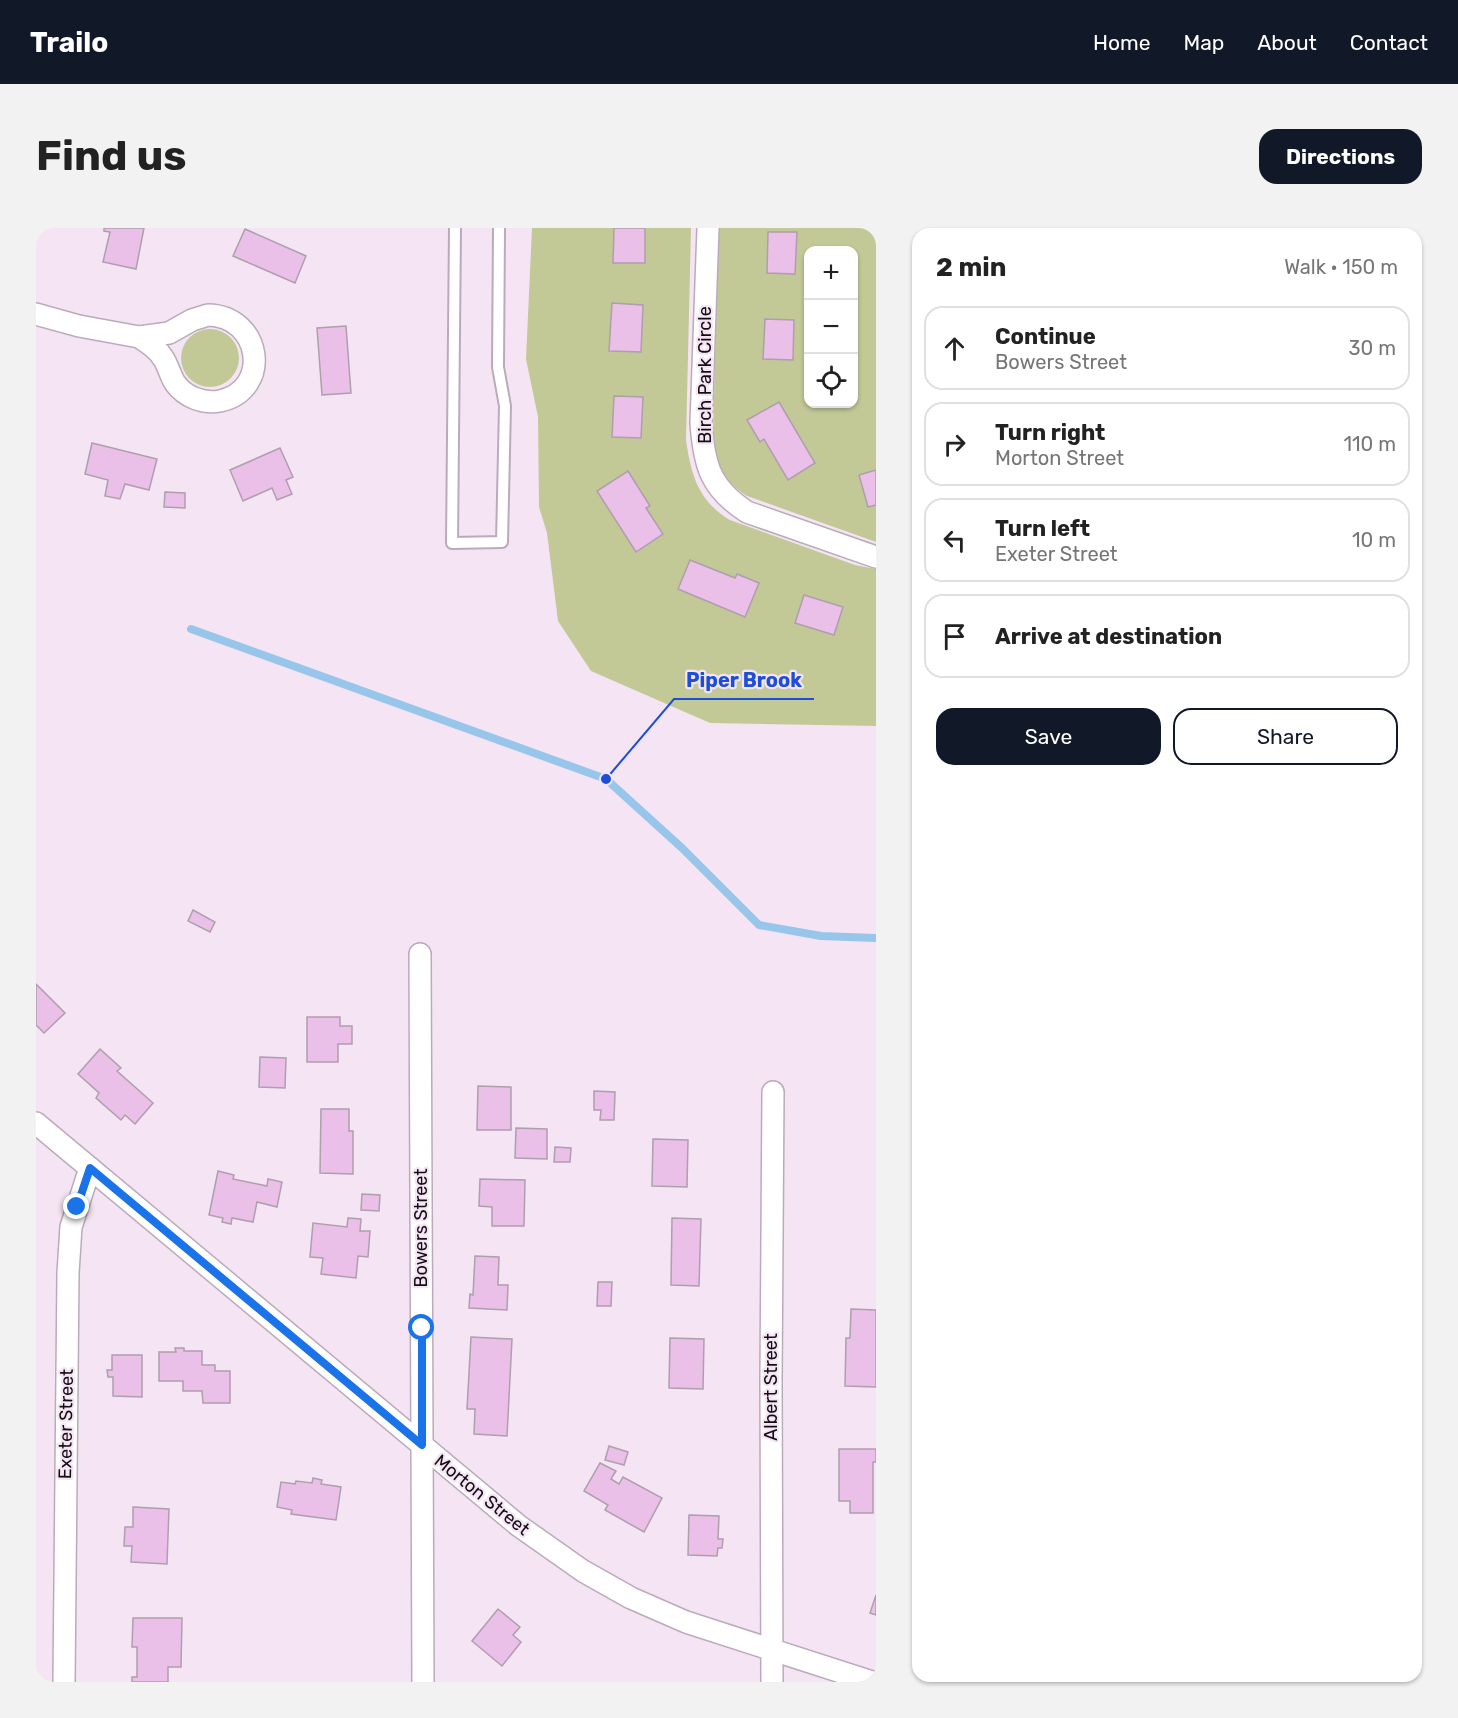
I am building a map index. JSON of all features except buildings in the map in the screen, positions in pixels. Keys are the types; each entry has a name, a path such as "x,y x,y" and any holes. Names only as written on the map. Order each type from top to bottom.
{"street":[{"name":"Birch Park Circle","path":"708,228 701,423 709,473 715,484 730,501 747,512 876,556"},
{"path":"36,314 79,326 139,337 169,333 200,317 216,315 224,317 238,325 249,338 254,353 253,370 246,384 234,396 219,401 202,401 181,389 163,357 153,345 139,337"},
{"name":"Bowers Street","path":"420,954 423,1682"},
{"name":"Albert Street","path":"772,1682 770,1649 773,1092"},
{"name":"Morton Street","path":"36,1123 519,1526 583,1571 631,1598 686,1622 872,1682"},
{"name":"Exeter Street","path":"64,1682 68,1273 71,1227 90,1168"}],"lane":[{"path":"455,228 452,543 502,542 505,406 498,367 499,228"}],"green space":[{"path":"532,228 691,228 686,440 690,464 698,486 710,504 730,520 855,565 876,569 876,726 710,723 591,671 558,621 547,533 539,507 538,417 526,359"},
{"path":"719,228 876,228 876,542 747,496 725,476 715,451 713,430"},
{"path":"210,329 221,331 234,342 239,358 237,369 226,382 210,387 199,385 186,374 181,358 183,347 194,334"}],"waterway":[{"path":"191,629 606,779 682,848 759,925 821,936 876,938"}],"place":[{"name":"Piper Brook","path":"606,779"}],"route":[{"path":"77,1207 90,1168 422,1445 422,1328"}]}
